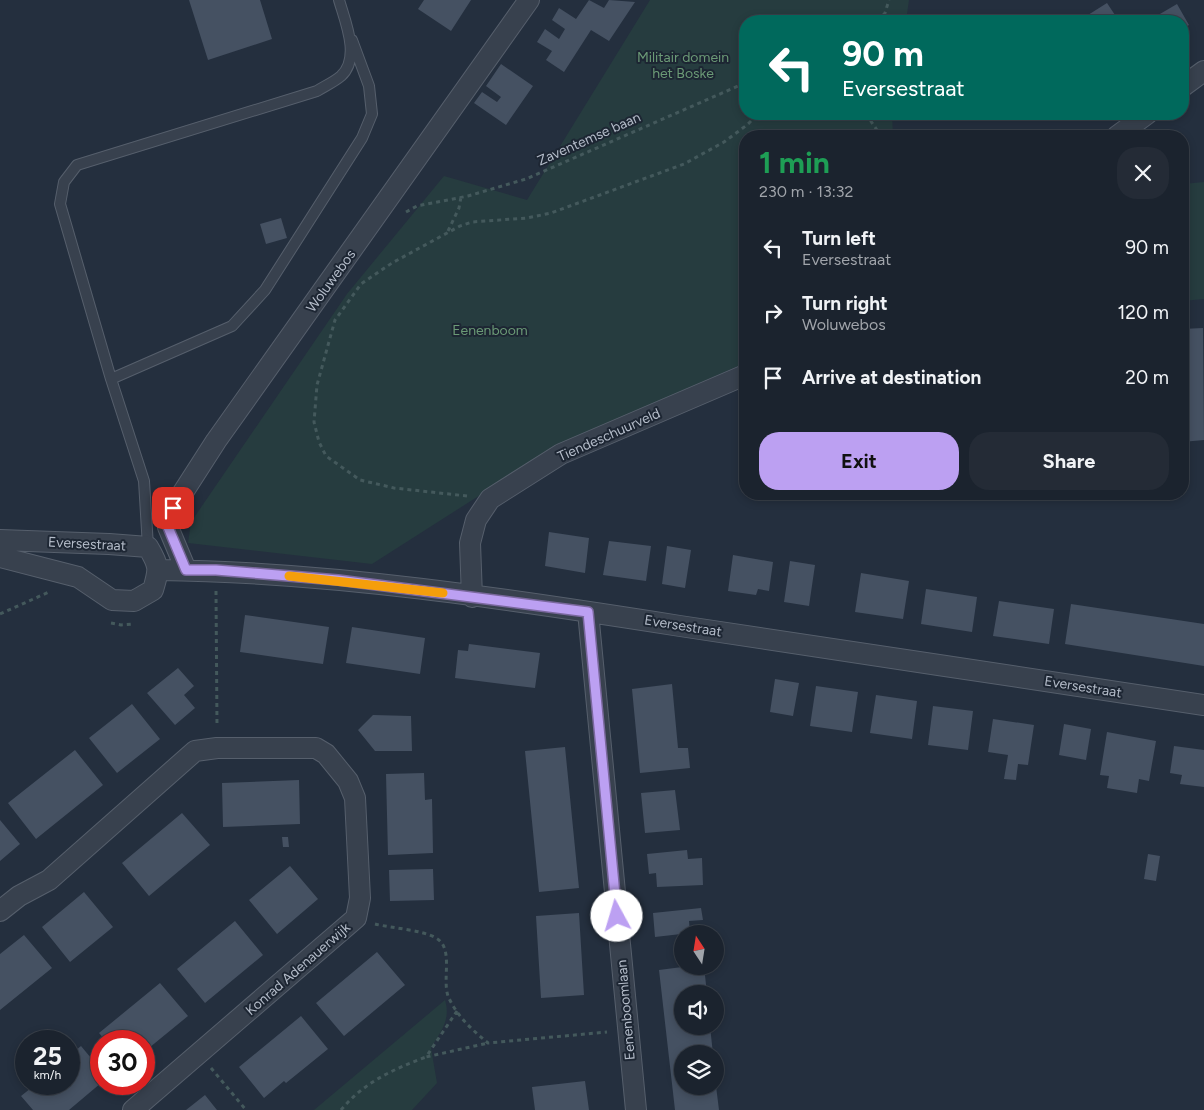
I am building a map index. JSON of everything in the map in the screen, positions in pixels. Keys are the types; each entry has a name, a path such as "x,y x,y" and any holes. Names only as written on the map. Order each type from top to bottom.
{"street":[{"name":"Woluwebos","path":"186,570 168,527 173,508 216,441 530,0"},
{"path":"1189,82 1204,71"},
{"path":"1125,130 1139,120"},
{"name":"Tiendeschuurveld","path":"472,597 470,543 476,520 490,499 561,454 739,378"},
{"name":"Eversestraat","path":"0,540 148,547"},
{"path":"148,547 159,564 158,570"},
{"name":"Eversestraat","path":"0,557 78,577 112,600 134,601 153,590 158,570 216,570 338,580 588,612 1204,705"},
{"name":"Eenenboomlaan","path":"588,612 636,1110"},
{"name":"Konrad Adenauerwijk","path":"0,911 18,896 49,880 196,751 217,748 316,748 326,754 348,781 355,798 360,898 356,918 200,1055 133,1110"}],"lane":[{"path":"148,547 144,481 111,379 60,204 64,182 77,165 317,91 342,75 350,60 350,40 339,0"},
{"path":"111,379 232,326 265,290 276,274 362,138 372,114 369,86 345,20"}],"path":[{"path":"883,15 889,0"},
{"name":"Zaventemse baan","path":"437,202 526,179 739,85"},
{"path":"740,130 752,120"},
{"path":"490,499 394,488 360,480 326,456 319,442 314,422 317,384 335,320 361,284 448,231 472,222 527,218 551,212 632,185 708,152 739,131"},
{"path":"448,231 459,208 461,197"},
{"path":"216,570 217,748"},
{"path":"0,614 51,591"},
{"path":"356,918 436,938 444,946 446,955 445,984 457,1011 472,1029 488,1043"},
{"path":"426,1057 457,1011"},
{"path":"341,1110 357,1093 376,1079 426,1057 488,1043 627,1030"},
{"path":"200,1055 246,1110"}],"green space":[{"name":"Eenenboom","path":"650,0 909,0 907,15 739,15 739,120 892,120 893,130 739,130 739,366 557,446 372,564 188,543 191,522 347,294 444,176 527,200"},
{"path":"1204,182 1204,299 1189,300 1189,183"},
{"path":"445,1000 447,1007 446,1019 431,1048 437,1083 412,1110 314,1110"}],"building":[{"path":"189,0 260,0 272,39 208,60"},
{"path":"424,0 471,0 451,31 418,9"},
{"path":"589,0 604,8 609,0 635,2 609,41 591,30 564,72 546,60 552,51 537,42 545,29 559,39 565,29 552,20 559,8 576,19"},
{"path":"1107,3 1115,15 1088,15"},
{"path":"1177,4 1183,15 1158,15"},
{"path":"501,64 533,86 506,125 474,103 482,92 497,102 501,97 486,86"},
{"path":"281,218 287,238 266,244 260,224"},
{"path":"1203,328 1204,440 1189,441 1189,329"},
{"path":"549,532 589,538 585,573 545,566"},
{"path":"609,541 651,546 646,581 603,575"},
{"path":"667,546 691,550 685,588 662,584"},
{"path":"733,555 773,562 769,591 758,589 756,595 728,591"},
{"path":"790,561 815,565 809,606 784,602"},
{"path":"861,573 909,581 903,619 855,612"},
{"path":"926,589 977,597 972,632 921,624"},
{"path":"999,601 1054,609 1049,644 993,636"},
{"path":"1071,604 1204,624 1204,666 1065,644"},
{"path":"245,615 329,627 323,664 240,652"},
{"path":"352,627 425,638 420,674 346,663"},
{"path":"469,644 540,653 535,688 455,678 458,650 468,651"},
{"path":"178,668 194,686 184,695 195,708 175,725 147,693"},
{"path":"775,679 799,683 793,716 770,712"},
{"path":"672,684 678,748 688,748 690,768 640,773 632,689"},
{"path":"816,686 858,692 852,732 810,726"},
{"path":"876,695 917,701 912,739 870,733"},
{"path":"132,704 160,739 117,773 89,738"},
{"path":"933,706 973,711 968,750 928,745"},
{"path":"373,715 411,716 412,751 375,751 358,730"},
{"path":"993,719 1034,725 1028,765 1018,764 1016,780 1004,779 1008,755 988,752"},
{"path":"1064,724 1091,729 1086,760 1059,755"},
{"path":"1107,732 1156,741 1149,781 1139,779 1137,793 1107,788 1109,776 1100,775"},
{"path":"1174,746 1204,750 1204,787 1180,784 1182,775 1170,773"},
{"path":"565,747 579,888 539,892 525,751"},
{"path":"75,750 103,785 36,839 8,803"},
{"path":"424,773 425,800 432,799 433,853 388,855 386,774"},
{"path":"299,780 300,824 223,827 222,783"},
{"path":"675,790 680,830 645,833 641,793"},
{"path":"182,813 210,845 149,896 122,863"},
{"path":"0,820 20,844 0,861"},
{"path":"282,837 288,837 289,847 283,847"},
{"path":"687,850 688,859 702,858 703,885 657,887 656,873 649,874 647,854"},
{"path":"1148,854 1160,856 1156,881 1144,879"},
{"path":"290,866 318,899 277,934 249,900"},
{"path":"433,869 434,900 390,901 389,870"},
{"path":"84,892 113,927 70,962 42,927"},
{"path":"701,908 703,920 689,921 689,925 674,925 674,935 655,937 653,913"},
{"path":"579,913 584,995 541,998 536,916"},
{"path":"235,921 263,955 205,1003 177,969"},
{"path":"24,935 52,968 0,1010 0,954"},
{"path":"377,952 405,985 344,1036 316,1003"},
{"path":"674,968 674,975 705,975 706,985 674,985 674,1035 711,1035 712,1045 674,1045 674,1095 717,1095 719,1110 675,1110 659,970"},
{"path":"160,983 188,1016 155,1043 155,1030 103,1030"},
{"path":"301,1016 328,1049 264,1098 239,1067"},
{"path":"80,1047 90,1057 90,1092 69,1110 33,1110 21,1096 22,1095 80,1095"},
{"path":"585,1081 589,1110 535,1110 532,1087"},
{"path":"205,1095 217,1110 186,1110"}],"slow traffic":[{"path":"289,576 443,593"}],"route":[{"path":"173,508 168,527 186,570 216,570 338,580 588,612 617,916"}],"park label":[{"name":"Militair domein het Boske","path":"683,66"}]}
